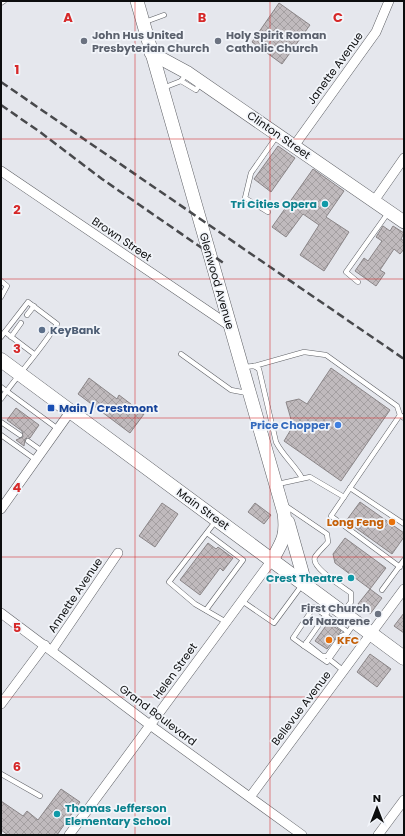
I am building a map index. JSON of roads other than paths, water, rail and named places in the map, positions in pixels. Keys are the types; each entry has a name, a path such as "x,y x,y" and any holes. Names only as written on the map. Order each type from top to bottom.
{"main road":[{"name":"Main Street","path":"1,360 305,584 334,611 350,629 372,634 404,658"}],"street":[{"name":"Glenwood Avenue","path":"137,1 230,326 248,366 249,393 283,508 286,528 285,535 272,560"},
{"name":"Janette Avenue","path":"294,146 376,32 389,1"},
{"name":"Clinton Street","path":"151,53 185,77 202,82 404,222"},
{"path":"374,201 404,158"},
{"name":"Brown Street","path":"1,171 230,326"},
{"path":"1,509 70,412"},
{"path":"283,508 295,542 305,584"},
{"name":"Annette Avenue","path":"1,704 48,647 118,553"},
{"name":"Helen Street","path":"69,835 272,560"},
{"name":"Bellevue Avenue","path":"250,797 404,589"},
{"name":"Grand Boulevard","path":"1,613 150,725 302,835"},
{"path":"378,835 404,800"}],"lane":[{"path":"143,22 164,15"},
{"path":"161,88 185,77"},
{"path":"268,212 245,198 251,174 278,134"},
{"path":"358,282 346,272 389,212"},
{"path":"1,281 7,286 1,298"},
{"path":"1,337 28,302 57,324 45,343 34,354 1,398"},
{"path":"27,316 34,306"},
{"path":"11,337 21,323"},
{"path":"5,332 34,354"},
{"path":"248,366 304,352 326,355 397,406 402,416 331,516 400,567"},
{"path":"181,354 231,390 249,393"},
{"path":"248,366 259,369 276,442 281,453 296,468 302,478"},
{"path":"1,387 58,429"},
{"path":"1,422 20,435"},
{"path":"1,435 36,460"},
{"path":"28,441 42,451"},
{"path":"276,485 310,477 344,497"},
{"path":"350,488 404,524"},
{"path":"283,508 327,534 328,542 315,557 314,562 316,566 324,573 351,592 351,602 334,611 305,645"},
{"path":"217,519 169,582 195,604 226,622"},
{"path":"206,610 243,560 207,533"},
{"path":"382,590 404,560"},
{"path":"242,601 274,623 305,584"},
{"path":"334,611 314,608 293,638 322,656 327,656 341,636 350,629"},
{"path":"305,645 327,662 350,629"},
{"path":"329,659 344,671"},
{"path":"1,774 40,796"}],"railway":[{"path":"1,82 404,359"},
{"path":"1,105 40,132 102,179 225,264"}],"place":[{"name":"John Hus United Presbyterian Church","path":"84,41"},
{"name":"Holy Spirit Roman Catholic Church","path":"218,41"},
{"name":"Tri Cities Opera","path":"325,204"},
{"name":"KeyBank","path":"42,330"},
{"name":"Main / Crestmont","path":"51,408"},
{"name":"Price Chopper","path":"338,425"},
{"name":"Long Feng","path":"392,522"},
{"name":"Crest Theatre","path":"351,578"},
{"name":"First Church of Nazarene","path":"378,614"},
{"name":"KFC","path":"329,640"},
{"name":"Thomas Jefferson Elementary School","path":"57,814"}]}
